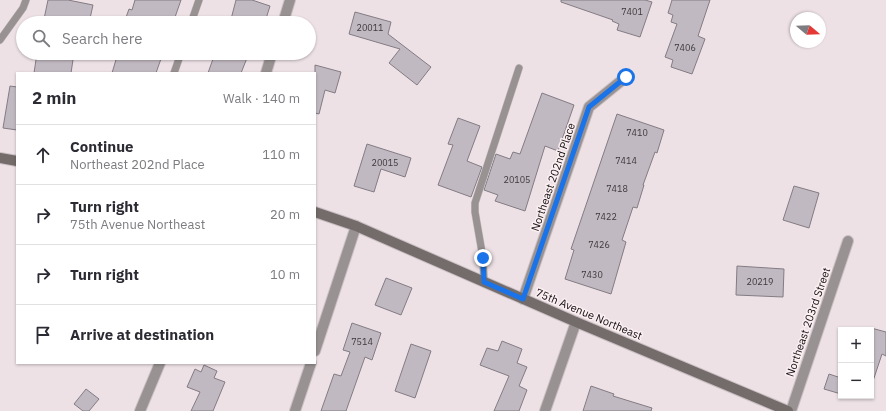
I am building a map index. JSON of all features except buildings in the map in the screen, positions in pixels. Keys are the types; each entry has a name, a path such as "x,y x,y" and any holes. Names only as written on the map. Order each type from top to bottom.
{"street":[{"path":"284,16 290,0"},
{"path":"266,72 270,60"},
{"name":"Northeast 202nd Place","path":"523,299 589,107 626,77"},
{"path":"0,158 16,161"},
{"name":"75th Avenue Northeast","path":"316,212 356,226 576,322 788,411"},
{"path":"316,348 356,226"},
{"name":"Northeast 203rd Street","path":"791,411 848,241"},
{"path":"545,411 576,322"},
{"path":"140,411 160,364"},
{"path":"295,411 311,364"}],"lane":[{"path":"18,16 24,8 26,0"},
{"path":"193,16 199,0"},
{"path":"0,40 16,19"},
{"path":"174,72 179,60"},
{"path":"484,282 483,258 475,216 475,203 519,68"}],"route":[{"path":"483,258 484,282 523,299 589,107 626,77"}]}
